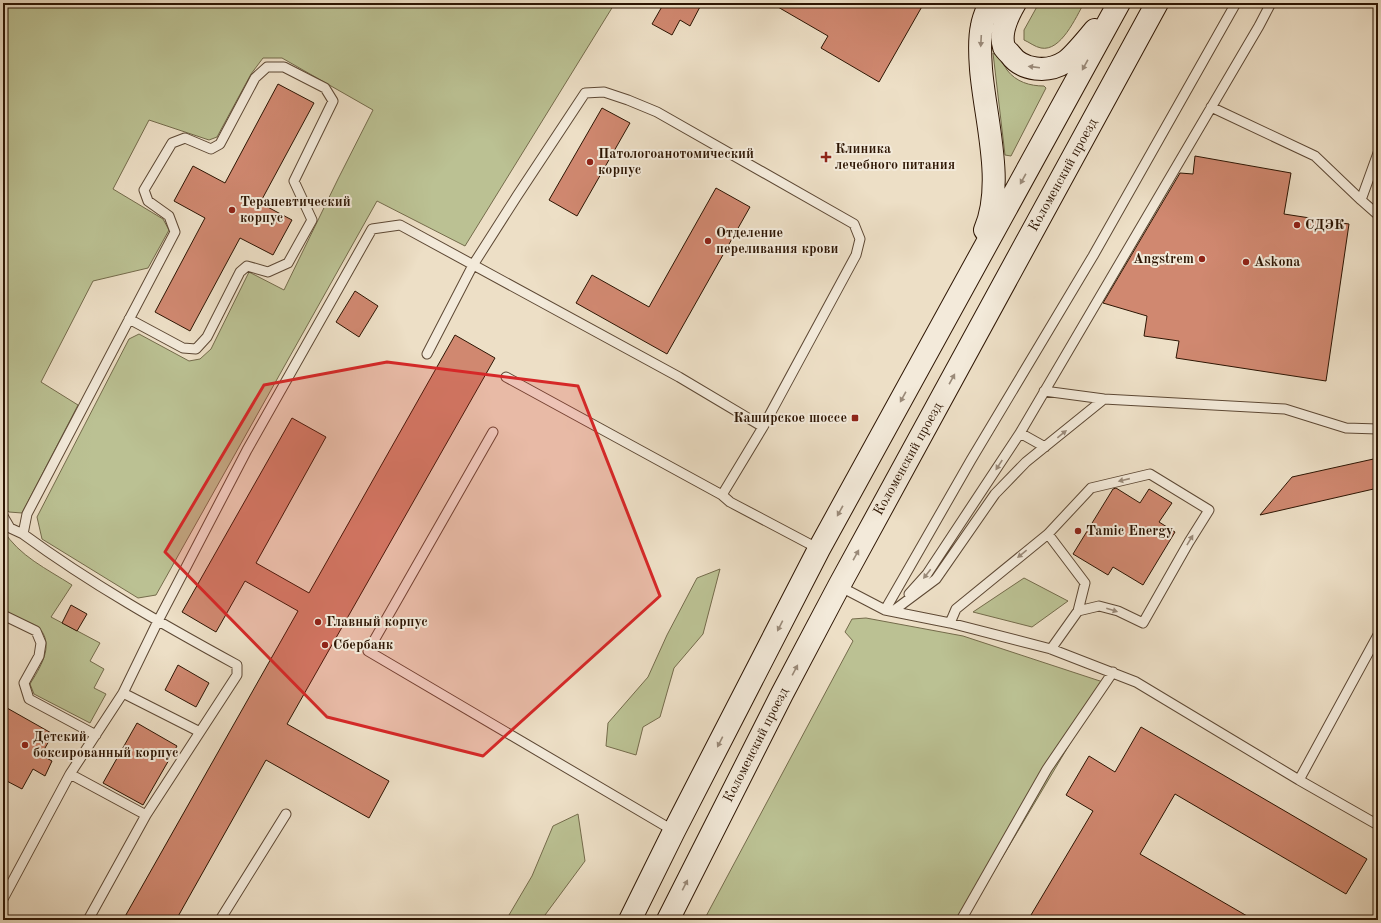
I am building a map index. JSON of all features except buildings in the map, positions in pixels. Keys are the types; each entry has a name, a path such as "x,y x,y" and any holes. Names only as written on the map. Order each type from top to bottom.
{"main road":[{"path":"949,314 989,220 994,197 993,167 982,84 980,56 982,27 990,3"},
{"path":"1015,3 1007,17 1003,33 1004,47 1014,60 1032,68 1051,68 1066,62 1118,4"},
{"name":"Коломенский проезд","path":"668,920 839,586 1157,3"},
{"path":"630,920 819,549 1118,4"}],"lane":[{"path":"889,611 971,460 1093,256 1236,3"},
{"path":"889,611 927,574 1020,433 1259,26 1271,3"},
{"path":"23,534 27,514 129,319 175,232 169,216 148,201 144,190 172,143 185,138 211,149 220,144 255,78 267,67 284,67 326,88 333,101 294,181 312,220 288,263 268,272 247,266 240,272 207,337 196,349 183,348 129,319"},
{"path":"427,354 474,266 517,196 585,93 604,92 657,112 854,224 860,238 856,255 763,427 722,495"},
{"path":"1211,107 1316,156 1378,215"},
{"path":"1361,200 1378,153"},
{"path":"3,899 70,774 123,693 158,621 247,450 372,229 400,225 679,377 763,427"},
{"path":"506,377 722,495 730,502 819,549"},
{"path":"1044,391 1104,399 1285,409 1346,428 1378,429"},
{"path":"889,611 936,579 995,494 1026,462 1104,399"},
{"path":"493,432 368,650 674,831"},
{"path":"1020,433 1045,447"},
{"path":"950,623 956,609 1048,534 1091,488 1150,474 1209,510 1143,623 1118,611 1099,606 1078,611"},
{"path":"3,516 10,528 23,534 60,561 158,621 238,665 237,675 146,815 88,920"},
{"path":"1048,534 1085,583 1078,611 1051,649"},
{"path":"839,586 889,611 950,623 1051,649 1136,682 1299,780 1378,825"},
{"path":"3,615 36,631 41,643 39,656 24,684 29,699 96,735"},
{"path":"1299,780 1378,635"},
{"path":"961,920 1047,769 1113,672"},
{"path":"123,693 200,732"},
{"path":"70,774 146,815"},
{"path":"220,920 286,814"}],"highlighted area":[{"path":"387,362 578,386 660,596 483,756 327,717 165,552 264,385"}],"green space":[{"path":"3,3 615,3 465,246 377,201 156,595 138,598 42,539 37,517 129,339 139,334 189,361 200,359 211,349 249,272 284,290 373,110 282,58 263,58 251,74 217,137 209,140 149,120 113,189 163,219 169,230 148,268 93,281 41,382 78,405 22,513 9,512 3,505"},
{"path":"1039,3 1084,3 1067,32 1055,45 1048,48 1034,46 1024,40 1024,30"},
{"path":"993,53 1015,78 1034,85 1044,86 1046,88 1011,156 1005,155"},
{"path":"3,530 25,555 72,585 51,617 100,643 90,661 104,669 94,688 106,694 90,723 34,694 30,684 44,657 46,643 40,629 3,610"},
{"path":"720,569 703,634 674,668 660,717 643,727 636,755 606,746 608,723 648,677 667,635 697,578"},
{"path":"1024,578 1068,601 1032,627 973,612"},
{"path":"866,618 963,636 1106,683 965,920 704,920 853,641 845,632 852,619"},
{"path":"578,814 585,861 545,915 544,920 510,920 509,915 532,876 553,826"}],"place":[{"name":"Клиника лечебного питания","path":"826,157"},
{"name":"Патологоанотомический корпус","path":"590,162"},
{"name":"Терапевтический корпус","path":"232,210"},
{"name":"СДЭК","path":"1297,225"},
{"name":"Отделение переливания крови","path":"708,241"},
{"name":"Angstrem","path":"1202,259"},
{"name":"Askona","path":"1246,262"},
{"name":"Каширское шоссе","path":"855,418"},
{"name":"Tamic Energy","path":"1078,531"},
{"name":"Главный корпус","path":"318,622"},
{"name":"Сбербанк","path":"325,645"},
{"name":"Детский боксированный корпус","path":"25,745"}]}
